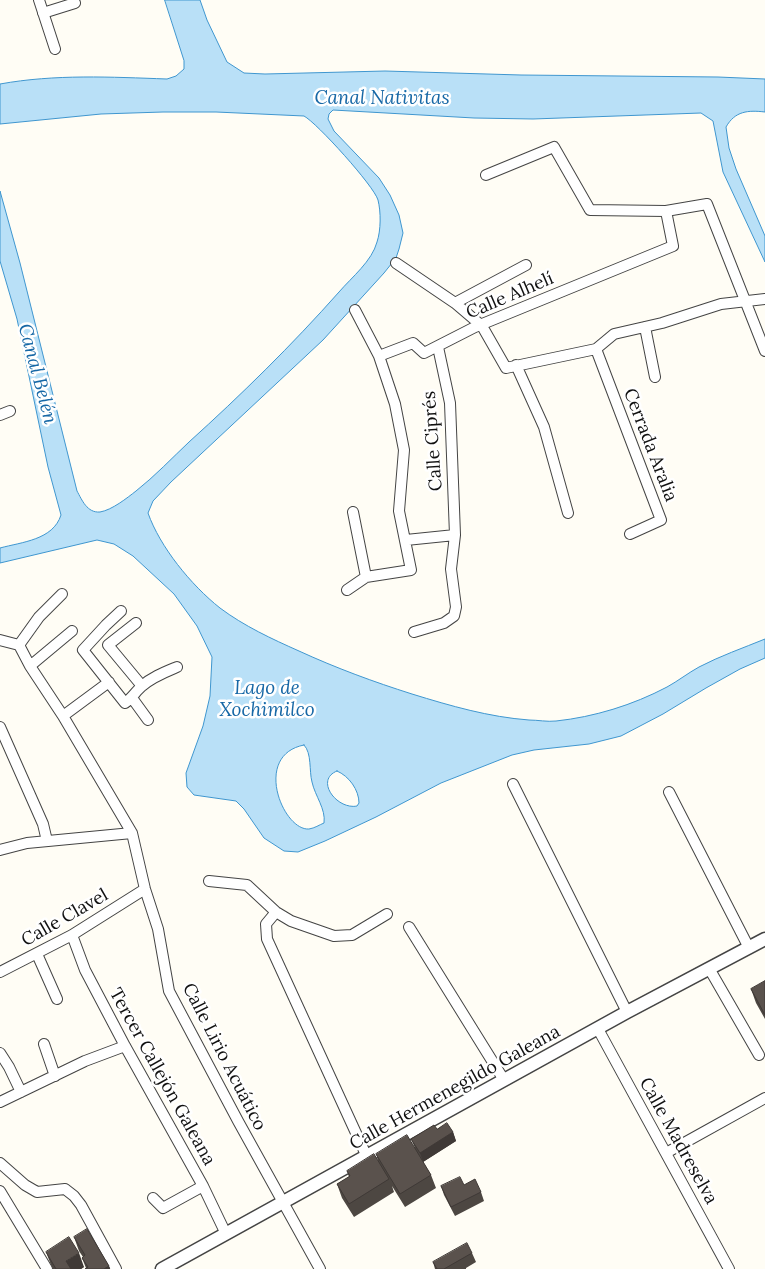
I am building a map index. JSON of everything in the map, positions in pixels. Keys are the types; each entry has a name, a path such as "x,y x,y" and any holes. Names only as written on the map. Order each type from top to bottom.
{"street":[{"path":"39,0 55,49"},
{"path":"43,13 74,3"},
{"path":"486,175 554,147 590,210 666,211 707,204 765,351"},
{"name":"Calle Alhelí","path":"379,356 414,343 424,353 475,328 673,246 666,211"},
{"path":"396,263 455,303 482,326 506,368 596,349 614,334 662,323 721,304 765,300"},
{"path":"455,303 526,265"},
{"path":"347,590 366,577 411,570 399,511 404,450 395,404 379,356 356,310"},
{"path":"645,327 655,377"},
{"name":"Calle Ciprés","path":"414,632 444,623 454,616 456,607 456,595 450,569 455,534 450,403 438,346"},
{"name":"Cerrada Aralia","path":"596,349 661,520 630,534"},
{"path":"516,365 544,427 568,513"},
{"path":"0,415 10,411"},
{"path":"353,512 366,577"},
{"path":"406,540 455,534"},
{"path":"0,640 19,646 39,617 62,594"},
{"path":"121,611 83,650 125,703 142,686 156,676 177,666"},
{"path":"136,623 108,645 142,686"},
{"path":"30,666 72,631"},
{"name":"Calle Lirio Acuático","path":"19,646 63,716 132,834 145,889 158,929 170,991 238,1121 320,1269"},
{"path":"63,716 109,682"},
{"path":"132,698 148,720"},
{"path":"0,727 43,824 47,841"},
{"path":"513,784 627,1012"},
{"path":"669,792 760,945"},
{"path":"0,850 28,843 132,834"},
{"path":"208,881 246,885 276,912 290,921 334,936 352,934 387,914"},
{"name":"Calle Clavel","path":"0,972 72,935 145,889"},
{"path":"276,912 266,924 267,939 367,1157"},
{"path":"409,927 504,1080"},
{"name":"Tercer Callejón Galeana","path":"72,935 85,970 203,1186 226,1234"},
{"name":"Calle Hermenegildo Galeana","path":"162,1269 627,1012 760,945"},
{"path":"37,954 57,999"},
{"path":"710,970 759,1055"},
{"name":"Calle Madreselva","path":"598,1029 729,1269"},
{"path":"44,1044 55,1076"},
{"path":"0,1102 85,1061 125,1046"},
{"path":"0,1053 9,1067 20,1092"},
{"path":"666,1153 765,1098"},
{"path":"0,1163 25,1185 37,1192 65,1189 74,1196 81,1205 116,1269"},
{"path":"153,1198 163,1208 203,1186"},
{"path":"0,1190 47,1269"}],"water":[{"name":"Lago de Xochimilco","path":"165,0 200,0 207,20 227,62 244,73 385,71 765,79 765,112 753,111 742,113 734,118 726,127 729,148 736,169 765,236 765,262 723,172 713,121 701,113 533,119 474,118 333,110 329,114 328,119 334,131 379,178 390,195 399,215 403,233 396,258 323,340 171,482 153,501 148,513 168,552 188,577 209,599 239,621 279,642 369,680 441,703 470,710 529,720 553,721 570,719 599,713 641,699 667,687 707,663 765,639 765,658 740,669 621,736 589,744 534,750 512,755 441,783 376,817 298,852 284,851 264,838 244,809 236,801 194,795 187,787 186,773 203,726 210,696 212,657 197,626 174,594 133,556 114,544 97,540 0,563 0,548 27,542 44,535 57,523 61,515 48,467 17,319 0,261 0,191 77,491 85,505 95,512 105,511 114,506 143,485 285,350 371,256 378,237 380,215 378,200 367,182 332,142 304,116 216,112 163,112 101,114 0,124 0,84 62,77 167,79 176,76 184,69 184,61","holes":["304,745 307,748 311,778 324,818 324,823 309,829 299,826 290,818 282,806 277,792 276,776 279,763 288,752","337,771 346,776 355,788 359,798 357,806 349,806 342,803 331,793 328,781 330,775"]}],"building":[{"path":"765,981 765,1015 751,989"},
{"path":"447,1123 453,1132 420,1153 411,1139 434,1125 437,1129"},
{"path":"407,1135 431,1175 400,1194 376,1154"},
{"path":"374,1154 389,1179 349,1204 337,1184 350,1176 347,1171"},
{"path":"460,1177 464,1185 475,1179 481,1192 451,1207 441,1186"},
{"path":"87,1229 109,1266 104,1269 85,1269 88,1267 82,1258 85,1255 74,1237"},
{"path":"69,1237 79,1253 66,1261 71,1269 56,1269 46,1252"},
{"path":"467,1243 472,1253 444,1269 437,1269 433,1262"}],"water label":[{"name":"Canal Nativitas","path":"382,99"},
{"name":"Canal Belén","path":"37,374"}]}
